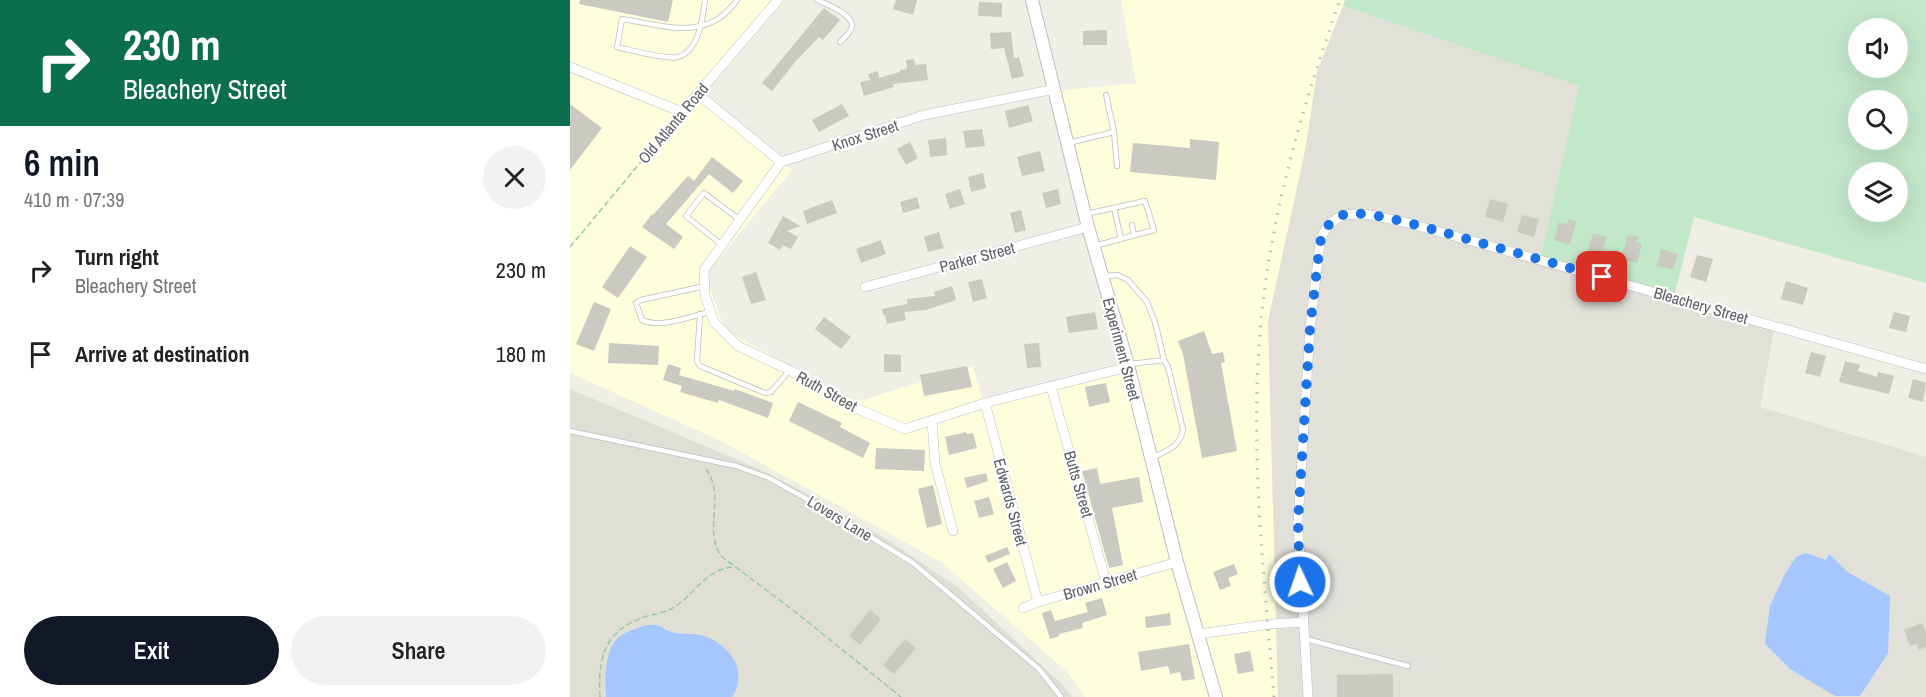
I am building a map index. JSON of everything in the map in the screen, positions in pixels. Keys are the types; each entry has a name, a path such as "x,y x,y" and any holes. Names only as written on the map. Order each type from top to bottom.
{"main road":[{"name":"Experiment Street","path":"1032,0 1088,227 1128,366 1177,562 1216,697"}],"street":[{"name":"Old Atlanta Road","path":"682,112 778,0"},
{"path":"570,67 682,112"},
{"name":"Knox Street","path":"781,162 924,115 1055,89"},
{"path":"698,94 781,162"},
{"name":"Ruth Street","path":"781,162 704,270 705,295 714,322 738,346 790,370 853,407 905,429 985,403 1128,366"},
{"name":"Bleachery Street","path":"1302,622 1298,522 1310,328 1323,231 1344,214 1356,213 1408,223 1926,369"},
{"name":"Parker Street","path":"865,286 1088,227"},
{"name":"Butts Street","path":"1052,387 1106,582"},
{"name":"Edwards Street","path":"985,403 1038,602"},
{"path":"932,422 935,463 953,531"},
{"name":"Brown Street","path":"1023,608 1177,562"},
{"path":"1199,634 1302,622 1308,697"}],"lane":[{"path":"705,0 702,26 693,44 678,57 617,48 622,19 674,27 702,26 715,22 738,0"},
{"path":"817,0 838,10 850,19 852,26 840,42"},
{"path":"1106,95 1114,132 1117,166"},
{"path":"1068,143 1114,132"},
{"path":"722,245 686,216 704,193 740,220"},
{"path":"1085,214 1145,201 1154,230 1094,246"},
{"path":"1127,205 1129,213"},
{"path":"1114,208 1121,239"},
{"path":"1132,225 1134,235"},
{"path":"1102,276 1119,275 1128,280 1147,302 1168,367 1183,429 1182,439 1176,445 1151,458"},
{"path":"705,286 636,303 642,320 650,324 711,311"},
{"path":"700,314 697,361 700,366 765,393 771,392 790,370"},
{"path":"1128,366 1164,360"},
{"name":"Lovers Lane","path":"570,431 736,466 769,478 913,563 1039,669 1060,697"},
{"path":"1305,639 1408,666"}],"path":[{"name":"Old Atlanta Road","path":"570,247 682,112"},
{"path":"705,467 712,476 715,487 713,539 716,548 733,567 798,614 901,697"},
{"path":"600,697 601,656 611,637 636,620 678,605 712,573 722,568 733,567"}],"shaded area":[{"path":"570,0 785,0 699,100 792,170 705,275 725,330 856,402 973,366 983,403 1129,366 1055,91 1136,83 1121,0 1345,0 1318,72 1305,151 1276,622 1278,697 1085,697 1065,670 941,562 719,440 570,373"},
{"path":"1345,0 1926,0 1926,283 1694,217 1674,297 1540,260 1579,86 1343,6"},
{"path":"1343,6 1579,86 1540,260 1775,325 1760,407 1926,457 1926,697 1278,697 1268,321 1305,151 1317,72"},
{"path":"570,389 759,469 815,497 889,541 959,588 1062,684 1072,697 570,697"}],"water":[{"path":"1806,553 1826,560 1829,554 1849,573 1890,596 1888,653 1860,696 1835,696 1790,669 1765,644 1770,606 1796,557"},
{"path":"646,625 658,625 676,633 704,636 722,645 734,660 737,669 737,688 732,697 606,697 606,665 610,649 625,633"}],"building":[{"path":"580,0 673,0 668,22 579,4"},
{"path":"896,0 917,0 913,15 893,9"},
{"path":"979,2 1002,3 1002,17 978,16"},
{"path":"824,8 840,20 823,40 819,37 795,62 772,91 762,83"},
{"path":"1107,30 1107,45 1083,45 1083,31"},
{"path":"1011,32 1014,58 1019,57 1024,76 1012,79 1004,48 991,49 990,33"},
{"path":"914,59 915,65 926,64 928,80 893,84 894,87 864,96 860,82 870,80 868,74 878,71 879,78 900,72 900,70 907,69 906,60"},
{"path":"570,104 602,128 570,170"},
{"path":"842,104 849,116 819,132 812,120"},
{"path":"1028,105 1033,121 1009,128 1005,111"},
{"path":"982,129 985,146 966,148 963,131"},
{"path":"946,138 947,155 930,157 928,140"},
{"path":"1190,139 1219,142 1216,180 1130,172 1133,143 1190,148"},
{"path":"910,142 918,158 906,165 897,149"},
{"path":"1040,151 1045,171 1022,176 1017,157"},
{"path":"712,157 743,181 733,193 709,174 666,224 683,237 674,249 642,227 688,176 694,181"},
{"path":"983,173 986,188 971,192 968,177"},
{"path":"960,189 965,204 950,209 945,194"},
{"path":"1058,189 1061,204 1046,208 1042,193"},
{"path":"917,197 920,208 903,213 900,202"},
{"path":"1490,199 1508,204 1503,222 1485,217"},
{"path":"832,200 837,213 807,224 803,211"},
{"path":"1021,210 1026,230 1015,233 1010,213"},
{"path":"1522,215 1539,219 1534,237 1517,232"},
{"path":"783,216 800,226 787,231 798,237 791,249 783,245 780,250 768,243"},
{"path":"1569,219 1576,222 1570,245 1554,240 1559,222 1567,224"},
{"path":"939,232 944,248 928,252 924,237"},
{"path":"1593,233 1607,237 1602,254 1588,250"},
{"path":"1628,235 1638,237 1636,242 1642,244 1637,263 1621,259"},
{"path":"881,240 886,254 861,263 856,249"},
{"path":"630,246 647,257 618,298 602,287"},
{"path":"1661,249 1678,254 1673,270 1657,266"},
{"path":"1697,255 1713,259 1706,282 1690,277"},
{"path":"756,272 766,300 751,304 742,277"},
{"path":"982,279 987,298 973,302 968,282"},
{"path":"1786,281 1808,288 1803,305 1781,299"},
{"path":"952,286 956,300 926,310 904,312 906,320 887,324 882,309 907,304 907,299 935,296 934,292"},
{"path":"594,302 611,309 594,351 576,344"},
{"path":"1095,312 1098,329 1069,333 1066,317"},
{"path":"1894,312 1910,316 1906,332 1889,328"},
{"path":"824,317 851,337 841,349 815,329"},
{"path":"1204,331 1212,354 1223,352 1225,362 1221,363 1237,451 1202,458 1183,354 1178,341"},
{"path":"609,343 659,346 658,365 608,363"},
{"path":"1039,343 1041,367 1027,368 1024,344"},
{"path":"1811,352 1826,356 1820,377 1805,373"},
{"path":"884,354 901,355 901,372 884,372"},
{"path":"1845,361 1860,365 1858,371 1877,377 1878,372 1894,376 1889,394 1839,382"},
{"path":"668,364 681,368 679,375 734,391 735,389 773,403 768,418 719,400 718,403 680,392 682,386 663,380"},
{"path":"967,366 972,387 924,396 920,375"},
{"path":"1913,379 1926,383 1923,402 1908,398"},
{"path":"1106,383 1110,402 1089,407 1085,387"},
{"path":"798,402 842,423 840,427 870,443 863,458 789,421"},
{"path":"966,432 967,434 973,433 977,448 949,455 945,437"},
{"path":"876,448 925,450 924,471 875,469"},
{"path":"1097,468 1100,484 1139,477 1143,502 1112,508 1123,565 1109,568 1082,471"},
{"path":"986,473 988,481 967,488 964,478"},
{"path":"933,485 942,524 927,528 918,489"},
{"path":"989,497 994,514 979,518 974,501"},
{"path":"1007,547 1010,554 988,563 985,556"},
{"path":"1007,562 1016,581 1003,588 993,569"},
{"path":"1234,564 1238,574 1228,578 1231,586 1220,590 1213,572"},
{"path":"1102,598 1107,615 1082,623 1083,628 1059,634 1050,639 1042,613 1051,610 1055,621 1088,612 1085,603"},
{"path":"870,610 881,619 860,645 849,636"},
{"path":"1170,613 1171,625 1146,628 1145,617"},
{"path":"1922,623 1926,632 1926,647 1919,650 1917,644 1910,646 1904,630"},
{"path":"905,639 916,648 894,674 883,665"},
{"path":"1189,644 1195,679 1182,681 1180,672 1170,674 1168,666 1141,671 1138,652"},
{"path":"1250,651 1254,671 1238,674 1234,654"},
{"path":"1393,674 1393,697 1337,697 1337,675"}],"railway":[{"path":"1274,697 1258,496 1259,344 1270,256 1285,182 1304,109 1340,0"}],"route":[{"path":"1300,582 1298,522 1310,328 1320,243 1323,231 1329,224 1344,214 1356,213 1408,223 1602,277"}]}
